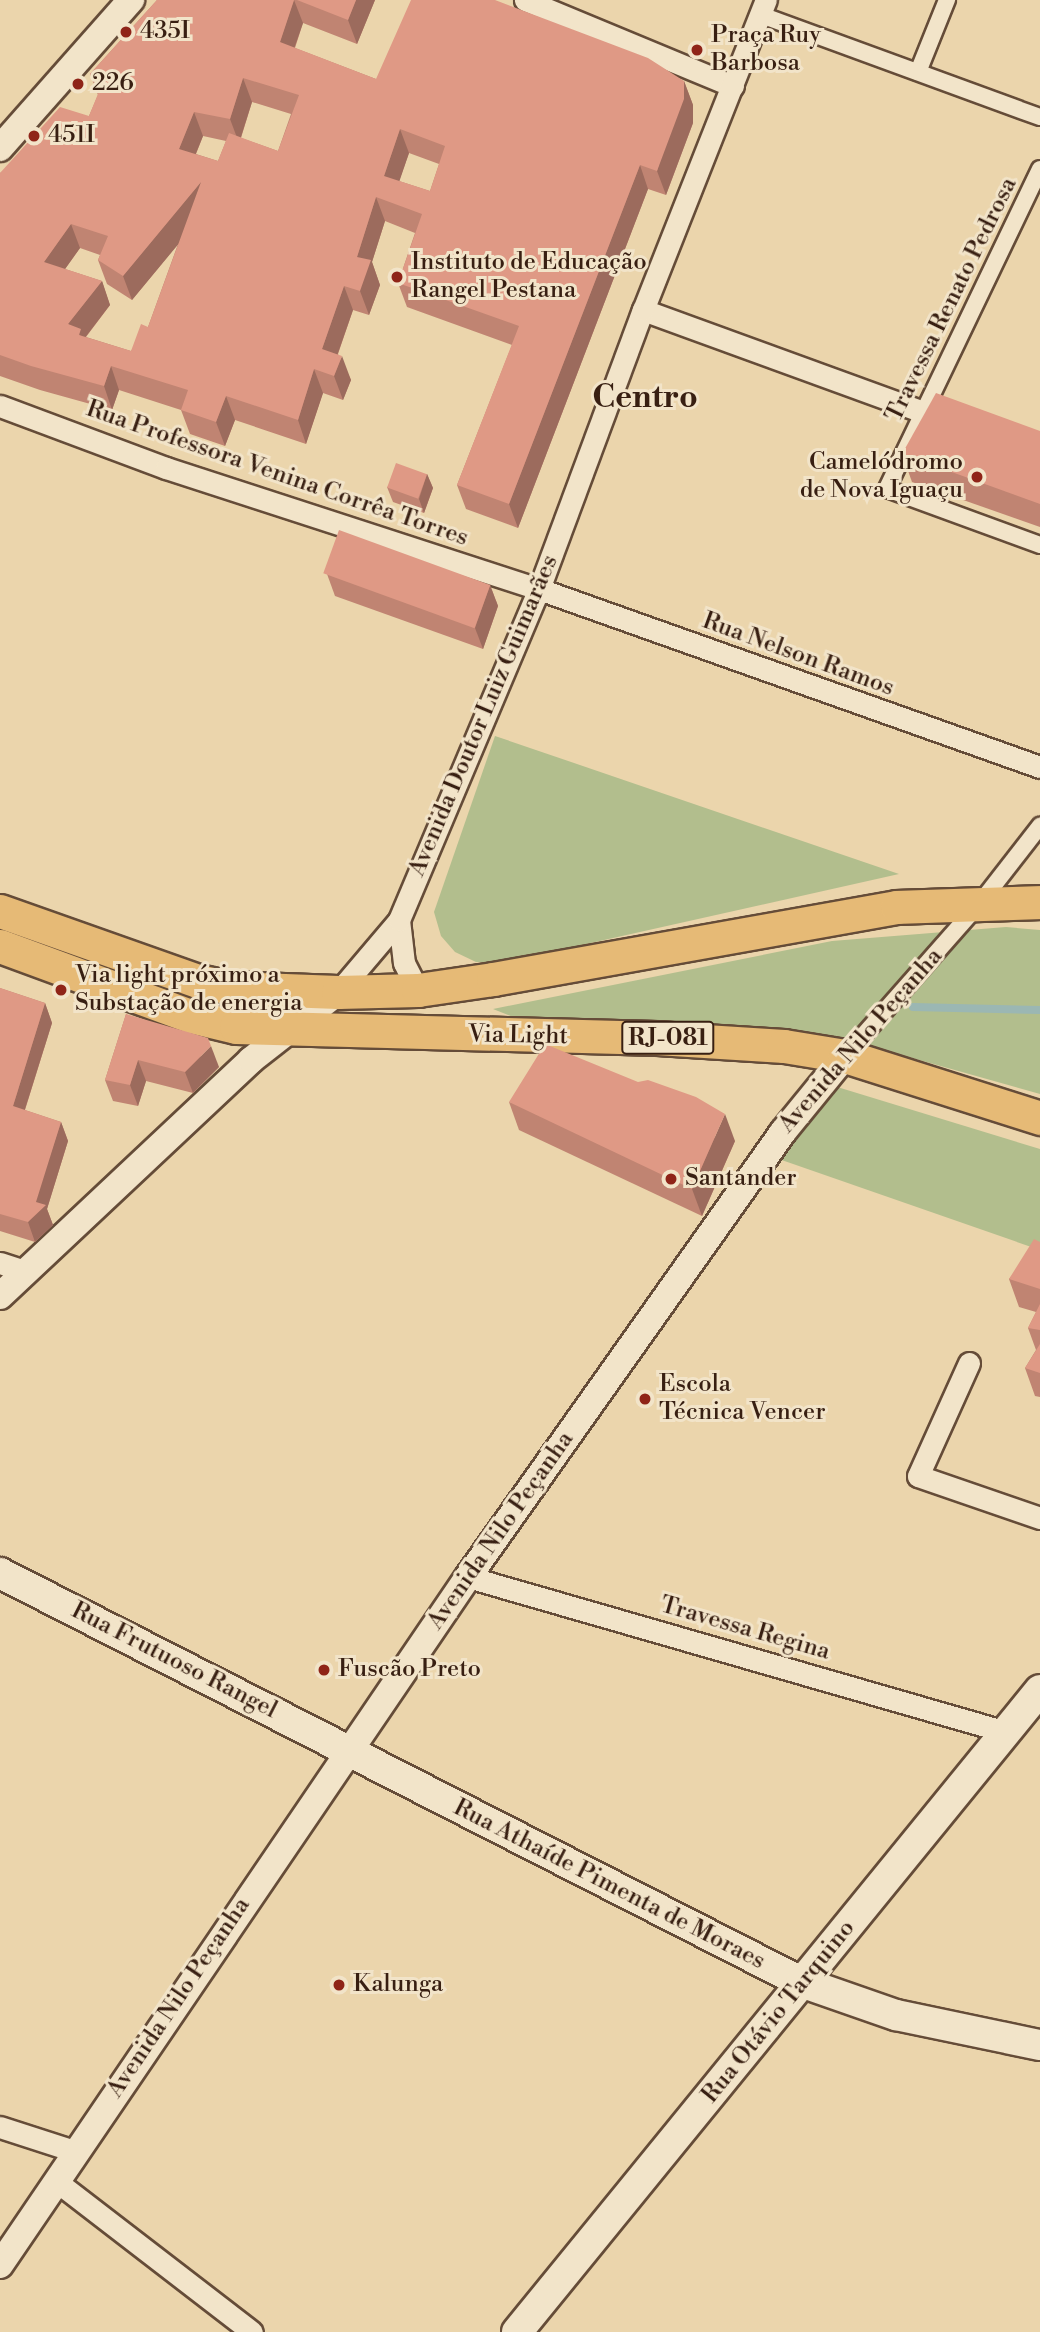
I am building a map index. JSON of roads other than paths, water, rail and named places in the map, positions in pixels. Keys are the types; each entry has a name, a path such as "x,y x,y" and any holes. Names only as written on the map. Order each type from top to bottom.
{"main road":[{"path":"0,911 198,981 243,989 338,992 418,990 837,915 980,903 1040,902"},
{"name":"Via Light","path":"0,946 190,1016 236,1027 284,1031 657,1038 784,1046 845,1056 1032,1114"},
{"path":"418,990 432,1004 464,1020 516,1037"},
{"name":"Rua Frutuoso Rangel","path":"0,1573 347,1751"},
{"name":"Rua Otávio Tarquino","path":"517,2332 1040,1690"},
{"name":"Rua Athaíde Pimenta de Moraes","path":"347,1751 801,1982 896,2014 1040,2045"}],"street":[{"path":"0,148 131,0"},
{"path":"525,0 564,7 733,86"},
{"path":"918,72 947,0"},
{"path":"764,7 918,72 1040,117"},
{"name":"Avenida Doutor Luiz Guimarães","path":"0,1296 12,1267 284,1031 338,992 399,920 539,589 643,310 764,7"},
{"name":"Travessa Renato Pedrosa","path":"1040,169 887,489 1040,545"},
{"path":"643,310 924,412"},
{"name":"Rua Professora Venina Corrêa Torres","path":"0,406 166,468 539,589"},
{"name":"Rua Nelson Ramos","path":"539,589 1040,767"},
{"name":"Avenida Nilo Peçanha","path":"0,2265 74,2151 347,1751 783,1132 845,1056 980,903 1040,826"},
{"path":"399,920 401,953 418,990"},
{"path":"969,1363 918,1476 1040,1518"},
{"name":"Travessa Regina","path":"468,1577 1006,1732"},
{"path":"0,2127 74,2151"},
{"path":"56,2181 252,2332"}],"waterway":[{"path":"913,1007 1040,1010"}],"place":[{"name":"435I","path":"126,32"},
{"name":"Praça Ruy Barbosa","path":"697,50"},
{"name":"226","path":"78,84"},
{"name":"451I","path":"34,136"},
{"name":"Instituto de Educação Rangel Pestana","path":"397,277"},
{"name":"Camelódromo de Nova Iguaçu","path":"977,477"},
{"name":"Via light próximo a Substação de energia","path":"61,990"},
{"name":"Santander","path":"671,1179"},
{"name":"Escola Técnica Vencer","path":"645,1399"},
{"name":"Fuscão Preto","path":"324,1670"},
{"name":"Kalunga","path":"339,1985"}],"district":[{"name":"Centro","path":"645,397"}]}
